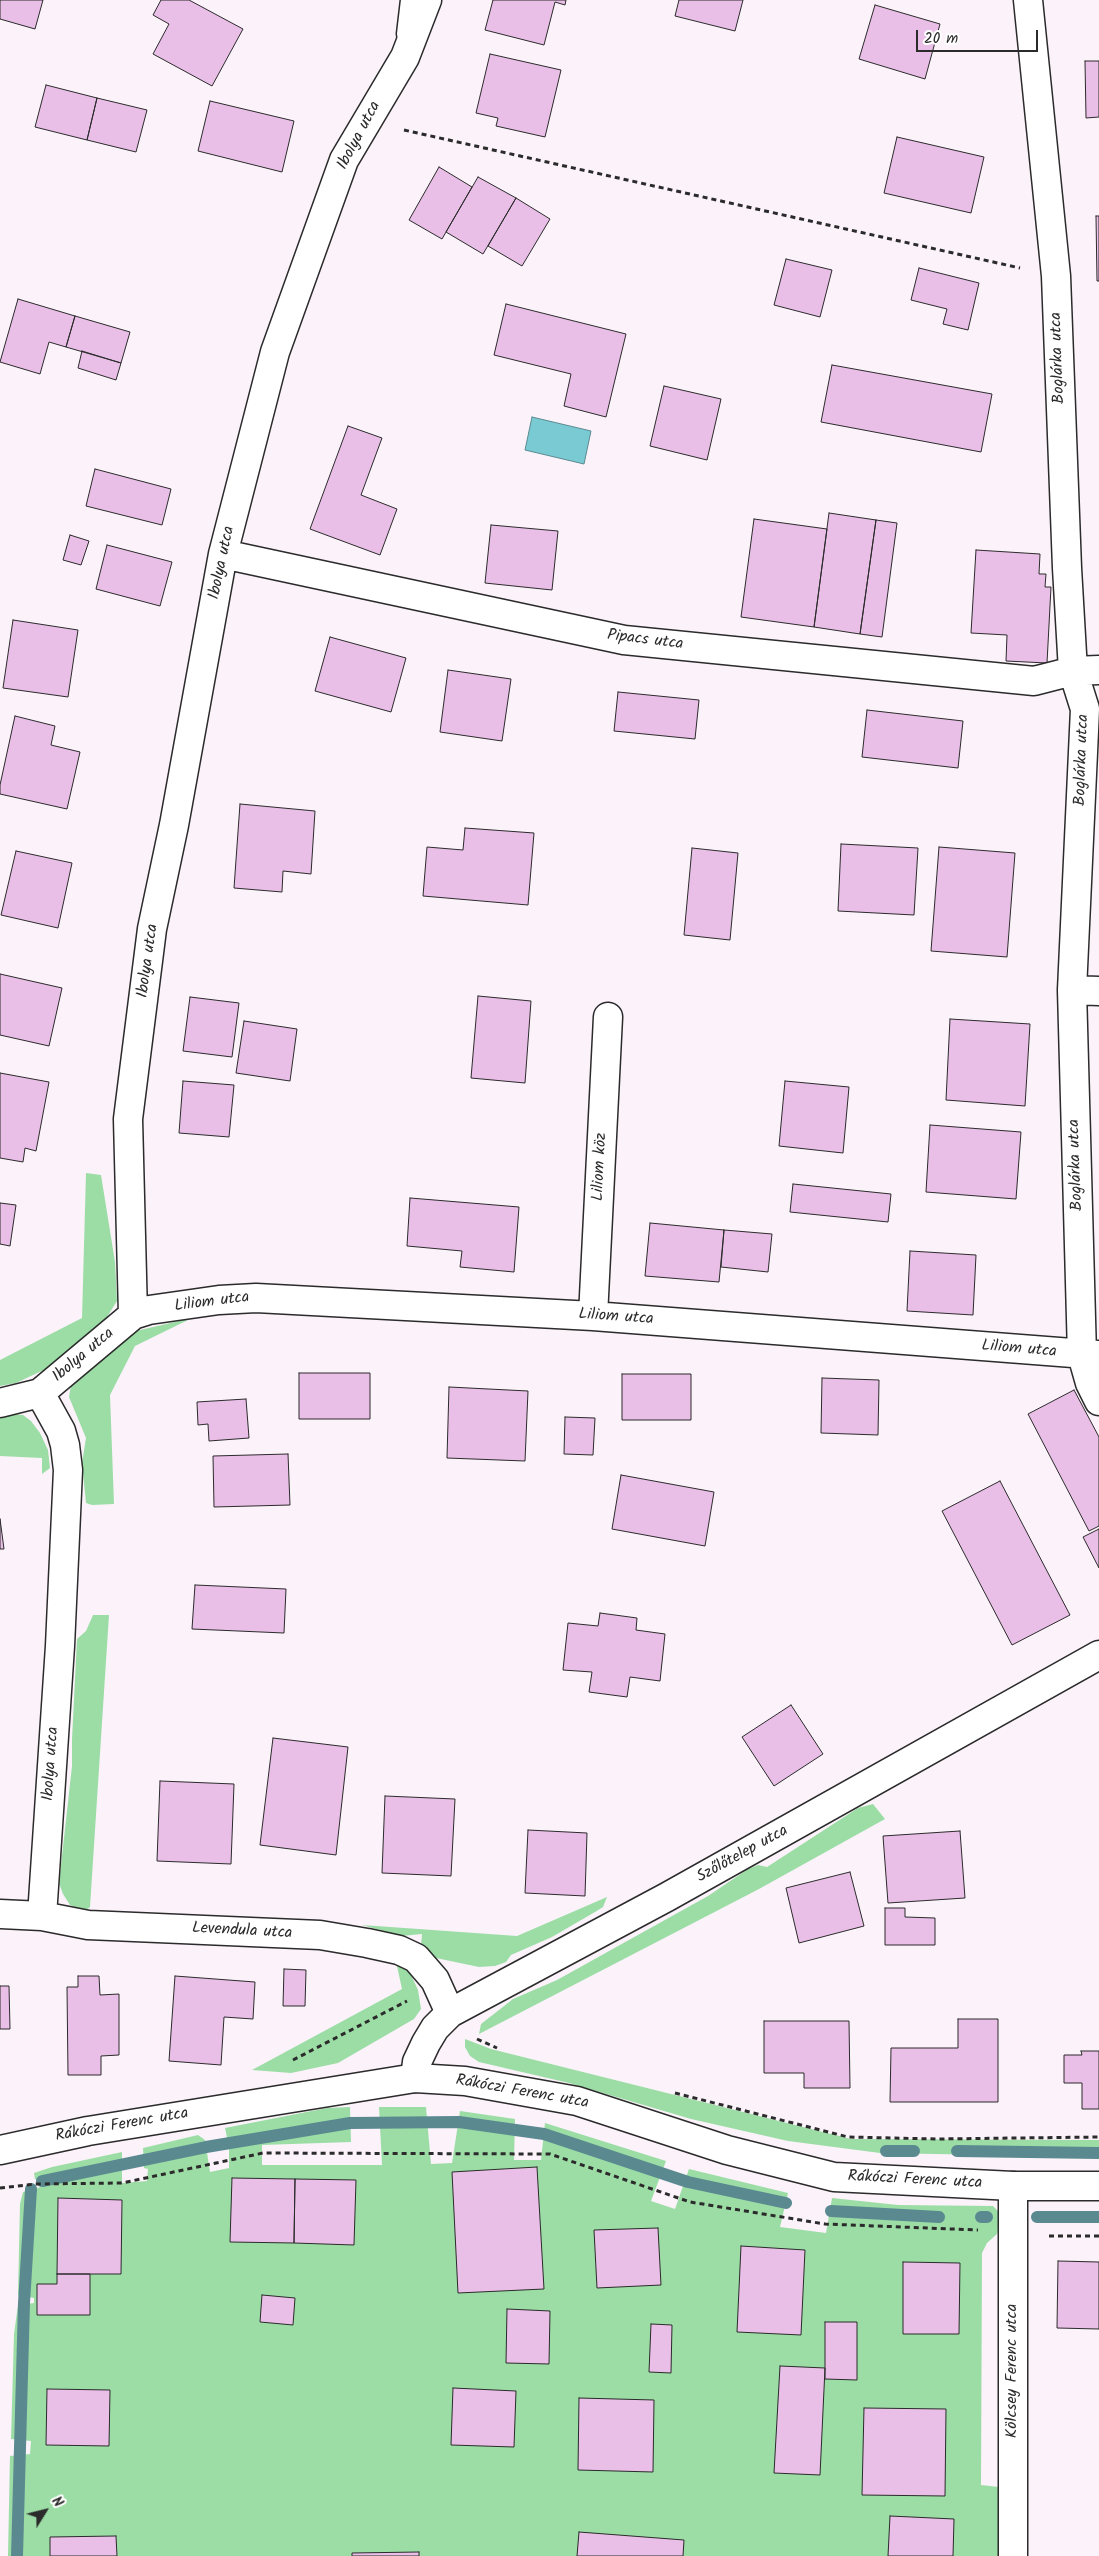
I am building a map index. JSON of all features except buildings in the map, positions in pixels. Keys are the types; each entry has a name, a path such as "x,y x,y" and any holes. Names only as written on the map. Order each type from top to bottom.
{"street":[{"name":"Ibolya utca","path":"42,1916 60,1646 68,1470 65,1445 60,1431 40,1393 133,1315 128,1119 152,929 174,825 223,554 275,352 344,160 404,57 427,0"},
{"name":"Boglárka utca","path":"1028,0 1056,276 1067,568 1086,670 1086,709 1072,990 1091,1355 1090,1383 1099,1401"},
{"name":"Pipacs utca","path":"223,554 624,640 1034,681 1086,670"},
{"path":"1072,990 1099,991"},
{"name":"Liliom köz","path":"594,1316 608,1017"},
{"name":"Liliom utca","path":"133,1315 149,1310 219,1300 256,1298 594,1316 1091,1355"},
{"path":"0,1403 40,1393"},
{"name":"Szőlőtelep utca","path":"416,2078 417,2062 426,2043 435,2028 450,2013 676,1893 1099,1655"},
{"name":"Levendula utca","path":"0,1914 42,1916 88,1925 320,1936 398,1950 416,1958 435,1980 450,2013"},
{"name":"Rákóczi Ferenc utca","path":"0,2150 88,2131 416,2078 466,2081 577,2101 727,2150 834,2177 1014,2186 1099,2186"},
{"name":"Kölcsey Ferenc utca","path":"1013,2556 1014,2186"}],"lane":[{"path":"404,57 410,0"}],"path":[{"path":"366,121 1056,276"},
{"path":"475,2038 504,2050"},
{"path":"667,2091 848,2136 936,2139 1099,2137"},
{"path":"0,2188 36,2184 122,2183 263,2153 550,2154 690,2202 824,2224 961,2230"}],"green space":[{"path":"86,1173 101,1175 115,1262 117,1301 102,1325 48,1368 16,1383 0,1386 0,1360 82,1318"},
{"path":"192,1318 135,1346 110,1395 114,1504 92,1505 86,1503 82,1463 86,1438 69,1397 71,1385 127,1333"},
{"path":"0,1413 23,1415 31,1421 40,1433 48,1450 50,1468 42,1474 42,1458 0,1456"},
{"path":"93,1615 109,1615 90,1907 85,1911 70,1905 59,1883 72,1766 77,1639 86,1631"},
{"path":"873,1804 885,1819 759,1889 479,2034 481,2024 513,1999 557,1980 708,1896 748,1869 758,1865 767,1867 858,1808"},
{"path":"607,1897 603,1907 595,1912 552,1937 511,1955 506,1962 495,1966 479,1967 436,1958 426,1952 421,1946 422,1934 401,1936 362,1925 517,1936"},
{"path":"395,1957 411,1975 418,1990 421,2009 414,2019 338,2063 291,2073 252,2070 402,1989"},
{"path":"465,2039 491,2049 851,2139 1099,2140 1099,2157 880,2153 788,2141 691,2119 569,2083 479,2062 470,2056 465,2047"},
{"path":"350,2107 351,2142 262,2145 262,2165 382,2165 379,2107 426,2107 431,2164 452,2163 460,2111 515,2119 514,2160 541,2160 545,2123 666,2161 651,2201 675,2209 689,2169 788,2193 780,2227 826,2233 832,2198 898,2205 993,2206 998,2211 999,2226 997,2234 987,2243 982,2253 981,2485 999,2487 999,2556 8,2556 10,2456 30,2454 31,2441 11,2439 14,2334 18,2305 34,2303 34,2298 18,2295 20,2204 23,2192 44,2186 42,2181 35,2179 34,2173 52,2167 122,2152 122,2183 147,2181 148,2169 144,2168 143,2148 198,2135 205,2140 210,2172 229,2168 229,2147 225,2128 327,2108"}],"water":[{"path":"532,417 591,431 584,464 525,450"}],"waterway":[{"path":"42,2181 206,2147 350,2123 459,2122 544,2134 688,2182 786,2203"},
{"path":"886,2151 914,2151"},
{"path":"957,2151 1099,2153"},
{"path":"17,2556 24,2303 31,2189"},
{"path":"831,2211 939,2217"},
{"path":"981,2217 987,2217"},
{"path":"1037,2217 1099,2217"}]}
